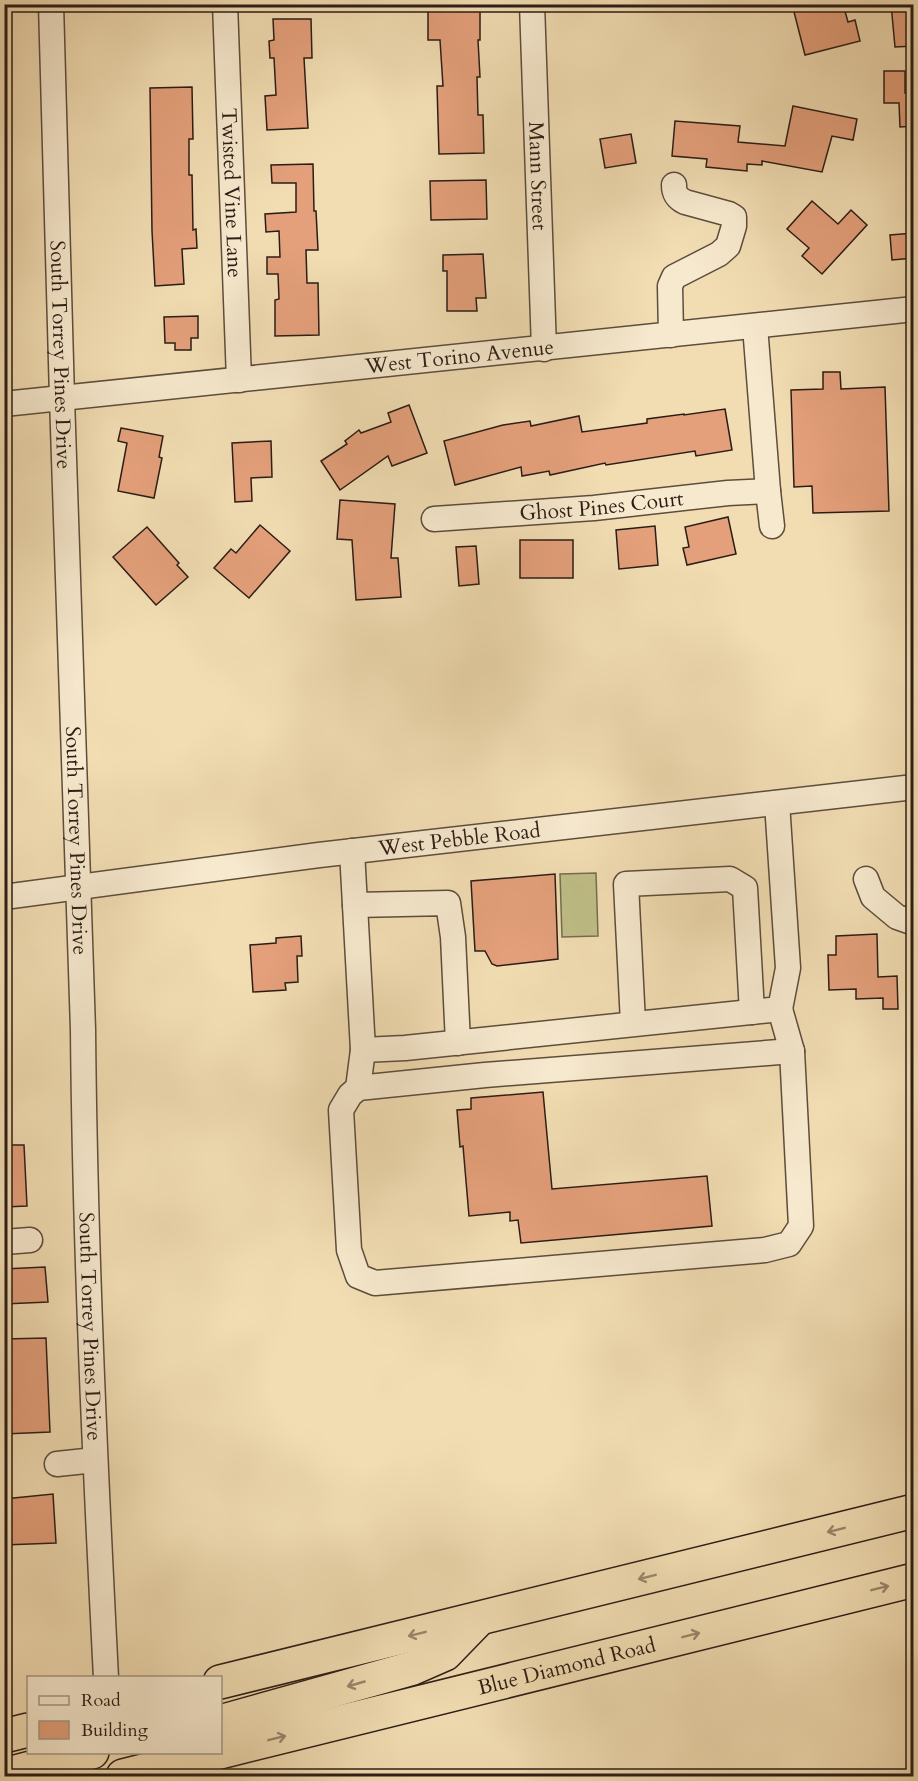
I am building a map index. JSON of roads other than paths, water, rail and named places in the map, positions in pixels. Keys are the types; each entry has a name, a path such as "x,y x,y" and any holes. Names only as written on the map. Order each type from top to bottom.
{"highway":[{"path":"222,1682 914,1511"},
{"name":"Blue Diamond Road","path":"222,1752 914,1580"},
{"path":"222,1721 413,1668 445,1654 479,1619"},
{"path":"4,1736 27,1730"},
{"path":"4,1775 84,1754"},
{"path":"110,1776 119,1762 129,1754"},
{"name":"Blue Diamond Road","path":"123,1776 212,1754"}],"street":[{"name":"South Torrey Pines Drive","path":"51,4 79,888 94,1460 106,1676"},
{"name":"Twisted Vine Lane","path":"225,4 239,380"},
{"name":"Mann Street","path":"532,4 544,349"},
{"path":"671,335 670,286 674,277 719,254 728,246 734,226 734,217 729,214 679,199 674,193 674,185"},
{"name":"West Torino Avenue","path":"4,404 914,309"},
{"path":"755,326 772,526"},
{"name":"Ghost Pines Court","path":"434,519 594,508 728,493 768,491"},
{"name":"West Pebble Road","path":"4,897 352,851 914,787"},
{"path":"777,803 788,968 780,1009 792,1051 801,1226 789,1244 765,1250 375,1283 358,1276 349,1250 341,1110 350,1095 358,1088 485,1075 792,1051"},
{"path":"352,851 363,1050 358,1088"},
{"path":"633,1023 626,884 730,879 746,888 752,1012"},
{"path":"866,879 873,897 897,917 914,923"},
{"path":"355,904 448,903 453,938 458,1043"},
{"path":"363,1050 458,1043 780,1009"},
{"path":"4,1242 30,1240"},
{"path":"57,1464 94,1460"}]}
